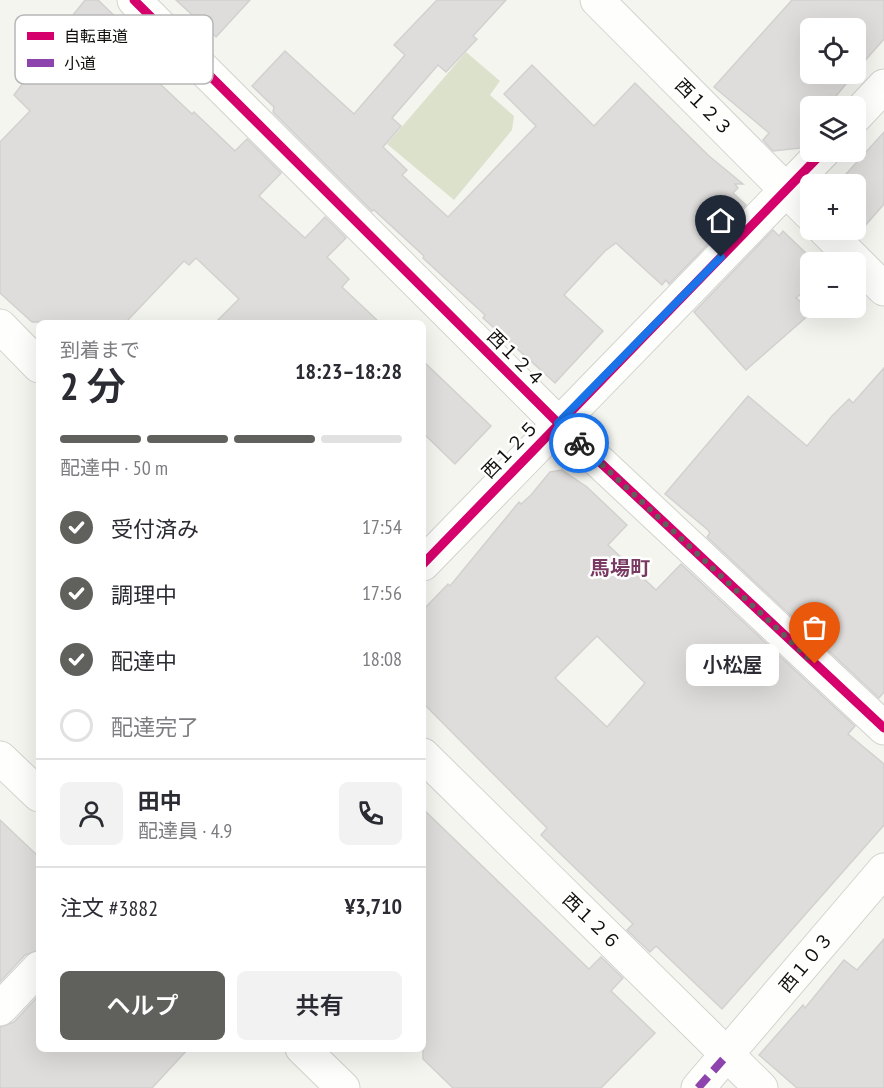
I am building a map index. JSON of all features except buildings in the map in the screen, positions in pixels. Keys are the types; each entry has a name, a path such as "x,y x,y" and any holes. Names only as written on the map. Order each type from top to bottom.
{"street":[{"name":"西１２４","path":"134,0 149,15"},
{"name":"西１２３","path":"597,0 800,204"},
{"name":"西１２４","path":"213,79 558,423 884,728"},
{"path":"866,105 884,86"},
{"name":"西１２５","path":"426,561 813,162"},
{"path":"835,240 884,289"},
{"path":"0,326 36,363"},
{"path":"0,758 36,792"},
{"name":"西１２６","path":"426,758 761,1088"},
{"name":"西１０３","path":"698,1088 884,870"},
{"path":"0,1009 36,971"},
{"path":"306,1052 343,1088"}],"green space":[{"path":"466,52 500,81 490,95 514,116 512,130 454,200 387,144"}],"marked path":[{"path":"698,1088 728,1054"}],"cycle path":[{"path":"134,0 149,15"},
{"path":"213,79 558,423 884,728"},
{"path":"426,561 813,162"}],"way so far":[{"path":"579,443 815,664"}],"place":[{"name":"小松屋","path":"815,664"}],"district":[{"name":"馬場町","path":"620,568"}],"route":[{"path":"579,443 558,423 721,257"}]}
